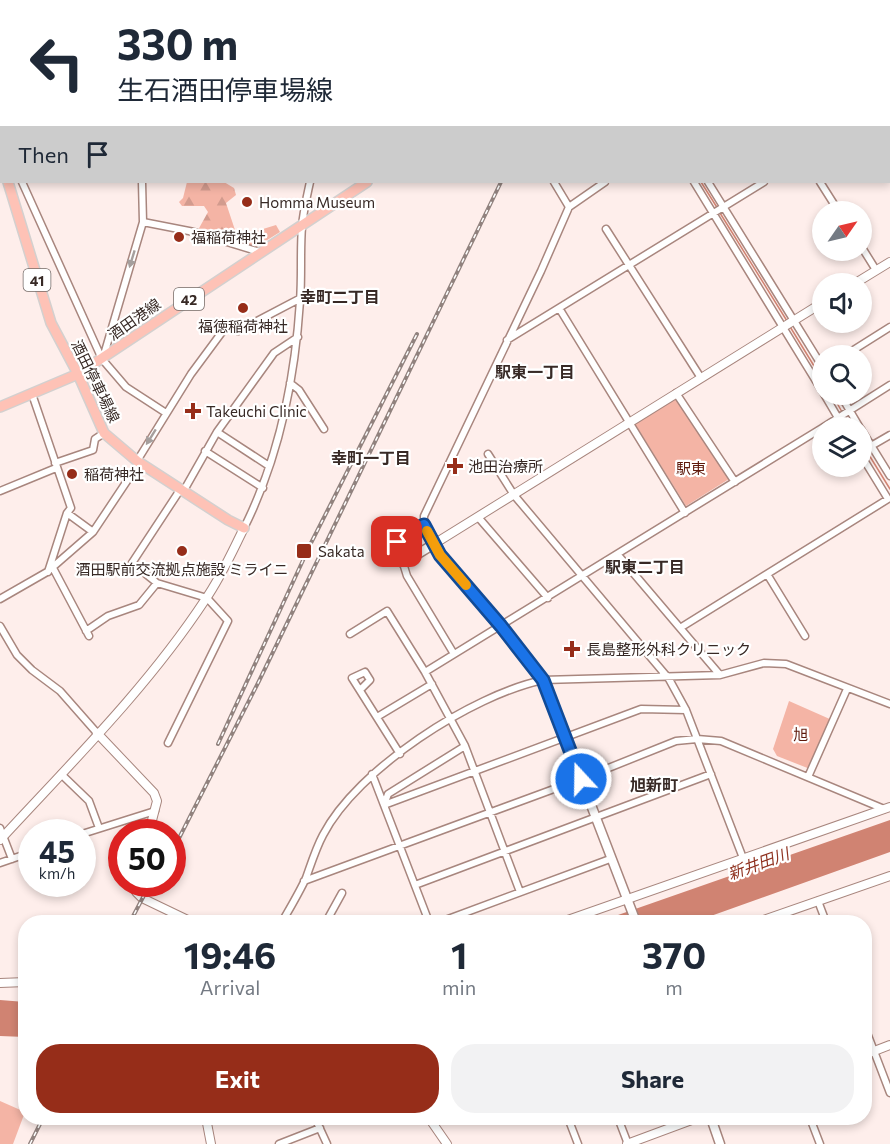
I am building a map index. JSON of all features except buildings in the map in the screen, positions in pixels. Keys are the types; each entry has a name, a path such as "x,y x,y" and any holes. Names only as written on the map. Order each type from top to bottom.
{"main road":[{"name":"酒田停車場線","path":"8,183 51,322 78,374 104,433 138,462 244,528"},
{"name":"酒田港線","path":"0,407 78,374 365,183"},
{"path":"434,544 403,563 394,558 392,551 397,542 411,530 424,525 440,555 501,626 543,680 633,915"},
{"path":"713,1125 720,1144"}],"street":[{"path":"22,183 102,359 126,387 166,413"},
{"path":"102,359 143,222 142,183"},
{"path":"2,838 126,704 207,598 244,528 262,488 281,429 290,383 301,298 302,225 310,183"},
{"path":"555,183 569,207"},
{"path":"424,525 424,516 569,207 604,183"},
{"path":"695,183 812,375"},
{"path":"709,183 812,350"},
{"path":"507,340 762,183"},
{"path":"821,183 832,201"},
{"path":"143,222 194,232 260,252"},
{"path":"606,229 701,378"},
{"path":"870,261 876,270"},
{"path":"871,273 890,262"},
{"path":"0,599 50,570 93,532 166,413 228,324 238,331 301,298"},
{"path":"559,308 686,513"},
{"path":"434,544 812,309"},
{"path":"861,345 890,327"},
{"path":"168,743 228,621 207,598 158,583 132,563 182,491 217,432 274,353 297,337"},
{"path":"290,383 299,390 324,429"},
{"path":"830,405 838,417 890,385"},
{"path":"676,393 735,482"},
{"path":"32,394 71,508 67,513 50,570 87,634 108,616 139,606 158,583"},
{"path":"846,405 853,417"},
{"path":"217,432 269,466"},
{"path":"0,491 93,450 95,439 104,433"},
{"path":"425,672 812,434"},
{"path":"872,445 890,435"},
{"path":"872,448 890,476"},
{"path":"205,451 262,488"},
{"path":"488,454 513,495 669,679 687,710 743,858"},
{"path":"680,628 888,499 872,473"},
{"path":"67,513 93,532"},
{"path":"478,517 548,597"},
{"path":"618,555 720,675"},
{"path":"403,563 407,576 454,654"},
{"path":"767,574 805,636"},
{"path":"350,634 387,611 452,717 491,812 520,892"},
{"path":"0,626 17,655 32,670 60,691 97,734 154,793 157,801 153,819"},
{"path":"286,915 304,881 322,835 337,813 372,774 452,717 515,686 543,680 669,679 720,675 764,663 786,664 890,704"},
{"path":"377,717 432,684"},
{"path":"808,777 847,689"},
{"path":"360,690 400,754"},
{"path":"384,805 641,710 687,710"},
{"path":"304,881 581,779 676,741 697,739 722,741 887,808"},
{"path":"384,805 388,794 465,746"},
{"path":"61,774 89,801 99,828"},
{"path":"372,774 426,915"},
{"path":"415,885 711,774"},
{"path":"585,915 628,902 743,858 887,808"},
{"path":"96,829 155,811"},
{"path":"0,828 12,859"},
{"path":"0,863 18,857"},
{"path":"459,915 610,859"},
{"path":"778,915 890,876"},
{"path":"330,915 342,893"},
{"path":"141,897 177,915"},
{"path":"818,901 823,915"},
{"path":"0,983 18,982"},
{"path":"874,1051 890,1045"},
{"path":"872,1046 890,1093"},
{"path":"207,1125 211,1144"},
{"path":"318,1125 327,1144"},
{"path":"434,1125 447,1144"},
{"path":"571,1125 578,1144"},
{"path":"621,1125 628,1144 678,1125"},
{"path":"813,1125 820,1144"},
{"path":"279,1144 320,1128"}],"green space":[{"path":"187,183 226,183 234,188 236,195 226,203 235,230 240,236 276,225 280,232 256,247 198,230 208,212 204,206 182,206 179,202 183,198"},
{"name":"駅東","path":"675,398 729,479 686,506 635,424"},
{"name":"旭","path":"789,701 832,720 810,769 777,756 773,749"},
{"path":"0,1101 18,1109 18,1125 20,1125 13,1144 0,1144"}],"shaded area":[{"path":"890,820 890,852 714,915 618,915"},
{"path":"0,1000 18,1001 18,1037 0,1036"}],"waterway":[{"path":"702,183 718,209"},
{"path":"720,213 787,321"},
{"path":"789,325 812,363"},
{"path":"838,405 842,412"},
{"path":"872,460 890,489"}],"railway":[{"path":"186,824 259,681 501,183"},
{"path":"218,744 311,543 417,334"},
{"path":"134,915 143,897"},
{"path":"30,1144 40,1125"}],"slow traffic":[{"path":"427,531 440,555 466,585"}],"place":[{"name":"Homma Museum","path":"247,202"},
{"name":"福稲荷神社","path":"179,237"},
{"name":"福徳稲荷神社","path":"243,308"},
{"name":"Takeuchi Clinic","path":"193,411"},
{"name":"池田治療所","path":"455,466"},
{"name":"稲荷神社","path":"72,474"},
{"name":"酒田駅前交流拠点施設 ミライニ","path":"182,551"},
{"name":"Sakata","path":"304,551"},
{"name":"長島整形外科クリニック","path":"572,649"}],"district":[{"name":"幸町二丁目","path":"340,296"},
{"name":"駅東一丁目","path":"535,371"},
{"name":"幸町一丁目","path":"371,457"},
{"name":"駅東二丁目","path":"645,566"},
{"name":"旭新町","path":"654,784"}],"route":[{"path":"397,542 418,526 424,525 440,555 501,626 543,680 581,779"}],"water label":[{"name":"新井田川","path":"758,863"}]}
